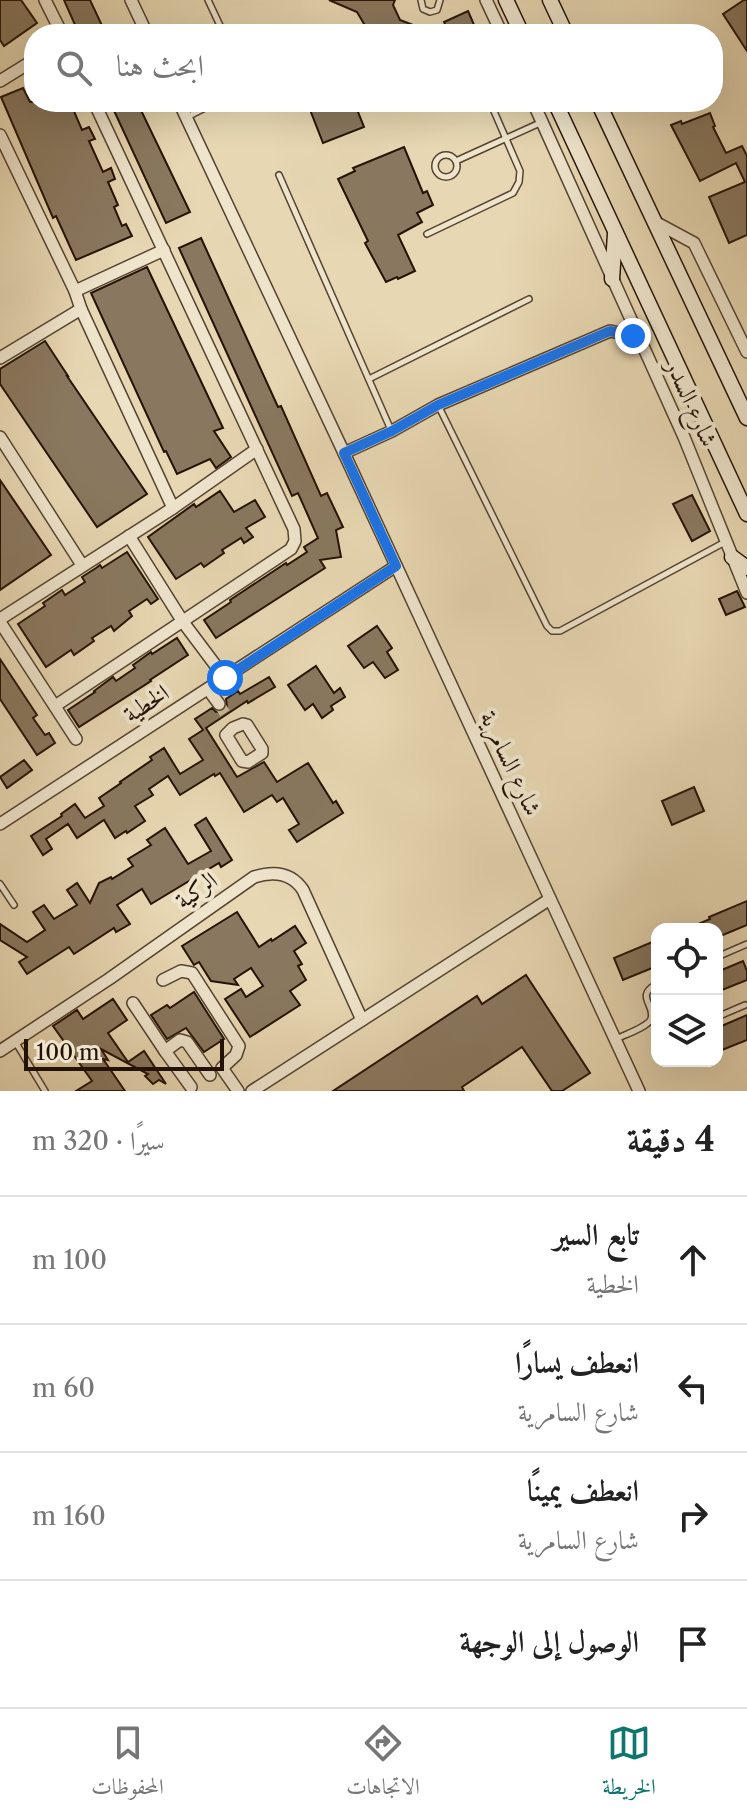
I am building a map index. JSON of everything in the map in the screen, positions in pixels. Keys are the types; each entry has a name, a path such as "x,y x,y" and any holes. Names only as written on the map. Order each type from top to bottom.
{"main road":[{"path":"506,0 517,24"},
{"path":"550,0 561,24"},
{"name":"شارع السدر","path":"560,112 747,514"},
{"name":"شارع السدر","path":"603,112 747,418"},
{"path":"612,279 615,230"},
{"path":"732,557 747,568"}],"street":[{"path":"45,0 57,24"},
{"path":"131,0 142,24"},
{"path":"486,0 497,24"},
{"path":"0,81 24,66"},
{"path":"55,706 291,549 295,541 294,529 99,112"},
{"name":"شارع السامرية","path":"183,112 639,1091"},
{"name":"شارع السدر","path":"538,112 684,437 747,593"},
{"path":"0,135 75,291 173,508"},
{"path":"655,222 694,243 747,352"},
{"path":"75,291 164,250"},
{"path":"610,331 620,312 620,297"},
{"path":"0,358 81,309"},
{"path":"344,453 438,405 610,331 633,336 641,343"},
{"path":"0,437 82,565"},
{"path":"76,739 0,620 173,508 257,449"},
{"path":"129,536 183,622 225,678"},
{"name":"الخطية","path":"0,824 396,566"},
{"path":"208,689 219,704"},
{"path":"226,715 233,728"},
{"name":"الركية","path":"0,1051 254,877 266,873 288,876 297,881 303,890 362,1020"},
{"path":"252,1091 550,899"},
{"path":"133,1003 189,1089 222,1068 236,1055 239,1046 192,973 181,971 163,980"},
{"path":"165,1051 184,1040 210,1075"},
{"path":"222,1068 238,1091"}],"lane":[{"path":"208,0 219,24"},
{"path":"421,0 423,9 430,12 437,10 440,0"},
{"path":"186,118 198,112"},
{"path":"427,234 513,193 520,171 495,112"},
{"path":"456,161 542,122"},
{"path":"442,155 456,161 457,169 449,177 441,177 435,171 436,160 442,155"},
{"path":"279,175 392,431"},
{"path":"369,379 529,299"},
{"path":"438,405 552,631 560,631 726,541"},
{"path":"0,884 14,905"},
{"path":"723,954 747,944"},
{"path":"651,987 647,998 651,1011"},
{"path":"723,1014 745,1005"},
{"path":"615,1040 647,1025 651,1020"},
{"path":"15,1042 45,1091"}],"building":[{"path":"0,0 21,0 37,23 24,24 24,32 4,46 0,40"},
{"path":"64,0 90,0 101,24 75,24"},
{"path":"329,0 395,0 393,5 400,20 411,24 364,24 357,12"},
{"path":"747,0 747,51 723,14"},
{"path":"468,11 474,24 445,24"},
{"path":"23,88 24,112 74,112 82,130 89,127 95,139 89,141 103,172 111,168 115,179 108,182 118,205 114,207 122,226 126,224 132,236 76,260 56,216 53,218 1,97"},
{"path":"115,112 142,112 190,212 166,223"},
{"path":"311,112 358,112 364,127 323,143"},
{"path":"710,113 713,127 726,153 742,146 747,156 747,235 729,243 709,197 745,182 736,163 700,181 671,125"},
{"path":"404,147 423,193 427,191 433,205 417,213 422,222 398,235 415,271 386,282 365,243 368,241 338,179 355,171 353,168"},
{"path":"201,238 321,496 327,493 343,527 336,530 341,557 320,560 325,568 216,638 204,620 307,552 304,547 318,538 298,493 292,496 179,248"},
{"path":"147,267 223,428 214,431 231,457 216,468 210,459 177,474 91,293"},
{"path":"45,341 147,494 97,527 0,384 0,369"},
{"path":"0,480 51,555 0,590"},
{"path":"220,491 234,512 255,500 265,517 246,528 253,537 244,543 241,538 204,567 201,563 176,579 148,537 194,504 196,507"},
{"path":"692,495 710,531 692,541 673,504"},
{"path":"127,552 158,599 151,604 147,599 129,611 132,616 114,631 111,626 74,655 71,650 46,667 18,624 62,590 65,595 85,582 82,577"},
{"path":"737,591 745,607 726,615 719,599"},
{"path":"377,626 392,648 387,652 398,670 385,678 373,662 364,668 348,646"},
{"path":"177,638 188,655 79,727 68,710 113,677 116,681 151,652"},
{"path":"0,659 37,715 33,718 55,743 37,755 0,699"},
{"path":"316,666 334,693 340,688 345,697 331,706 333,710 322,718 313,704 305,710 288,685"},
{"path":"269,677 275,687 206,728 237,777 264,762 277,782 308,763 333,803 336,801 343,813 297,842 289,830 299,824 283,798 277,802 272,795 244,812 220,773 180,795 168,776 149,789 153,795 135,806 145,821 127,833 115,838 104,820 77,838 68,824 46,839 52,849 43,855 31,836 75,804 85,818 104,806 99,798 164,748 180,774 203,760 189,739 203,730 195,719 212,708 216,712 223,711 227,707 226,699"},
{"path":"24,760 32,770 7,788 0,777"},
{"path":"694,787 704,811 672,825 662,801"},
{"path":"206,818 232,860 221,867 219,863 151,904 142,889 117,905 130,924 116,932 114,928 74,954 69,947 27,974 19,962 27,957 0,940 0,924 27,942 45,930 33,912 44,905 54,919 77,905 67,890 77,883 90,903 99,883 133,866 128,859 151,845 147,840 165,828 188,864 211,851 195,825"},
{"path":"747,901 747,925 723,935 723,923 701,923"},
{"path":"237,912 259,947 295,926 306,943 294,951 302,964 298,966 306,980 290,991 300,1005 250,1037 225,999 241,989 246,997 263,986 251,968 234,979 238,985 211,981 199,962 194,965 182,946"},
{"path":"651,943 651,968 623,980 614,958"},
{"path":"743,961 747,980 723,990 723,969"},
{"path":"526,975 590,1073 562,1091 552,1091 522,1047 462,1087 464,1091 333,1091 477,996 482,1004"},
{"path":"194,992 224,1039 204,1052 186,1028 167,1039 151,1015 167,1005 170,1008"},
{"path":"113,999 127,1020 108,1033 128,1062 144,1051 166,1084 159,1080 153,1084 145,1076 148,1074 101,1049 108,1060 103,1059 125,1091 76,1091 92,1081 53,1026 77,1010 83,1019"},
{"path":"747,1015 747,1040 723,1050 723,1025"}],"tunnel":[{"path":"219,704 226,715"}],"route":[{"path":"225,678 396,566 344,453 438,405 610,331 633,336"}]}
